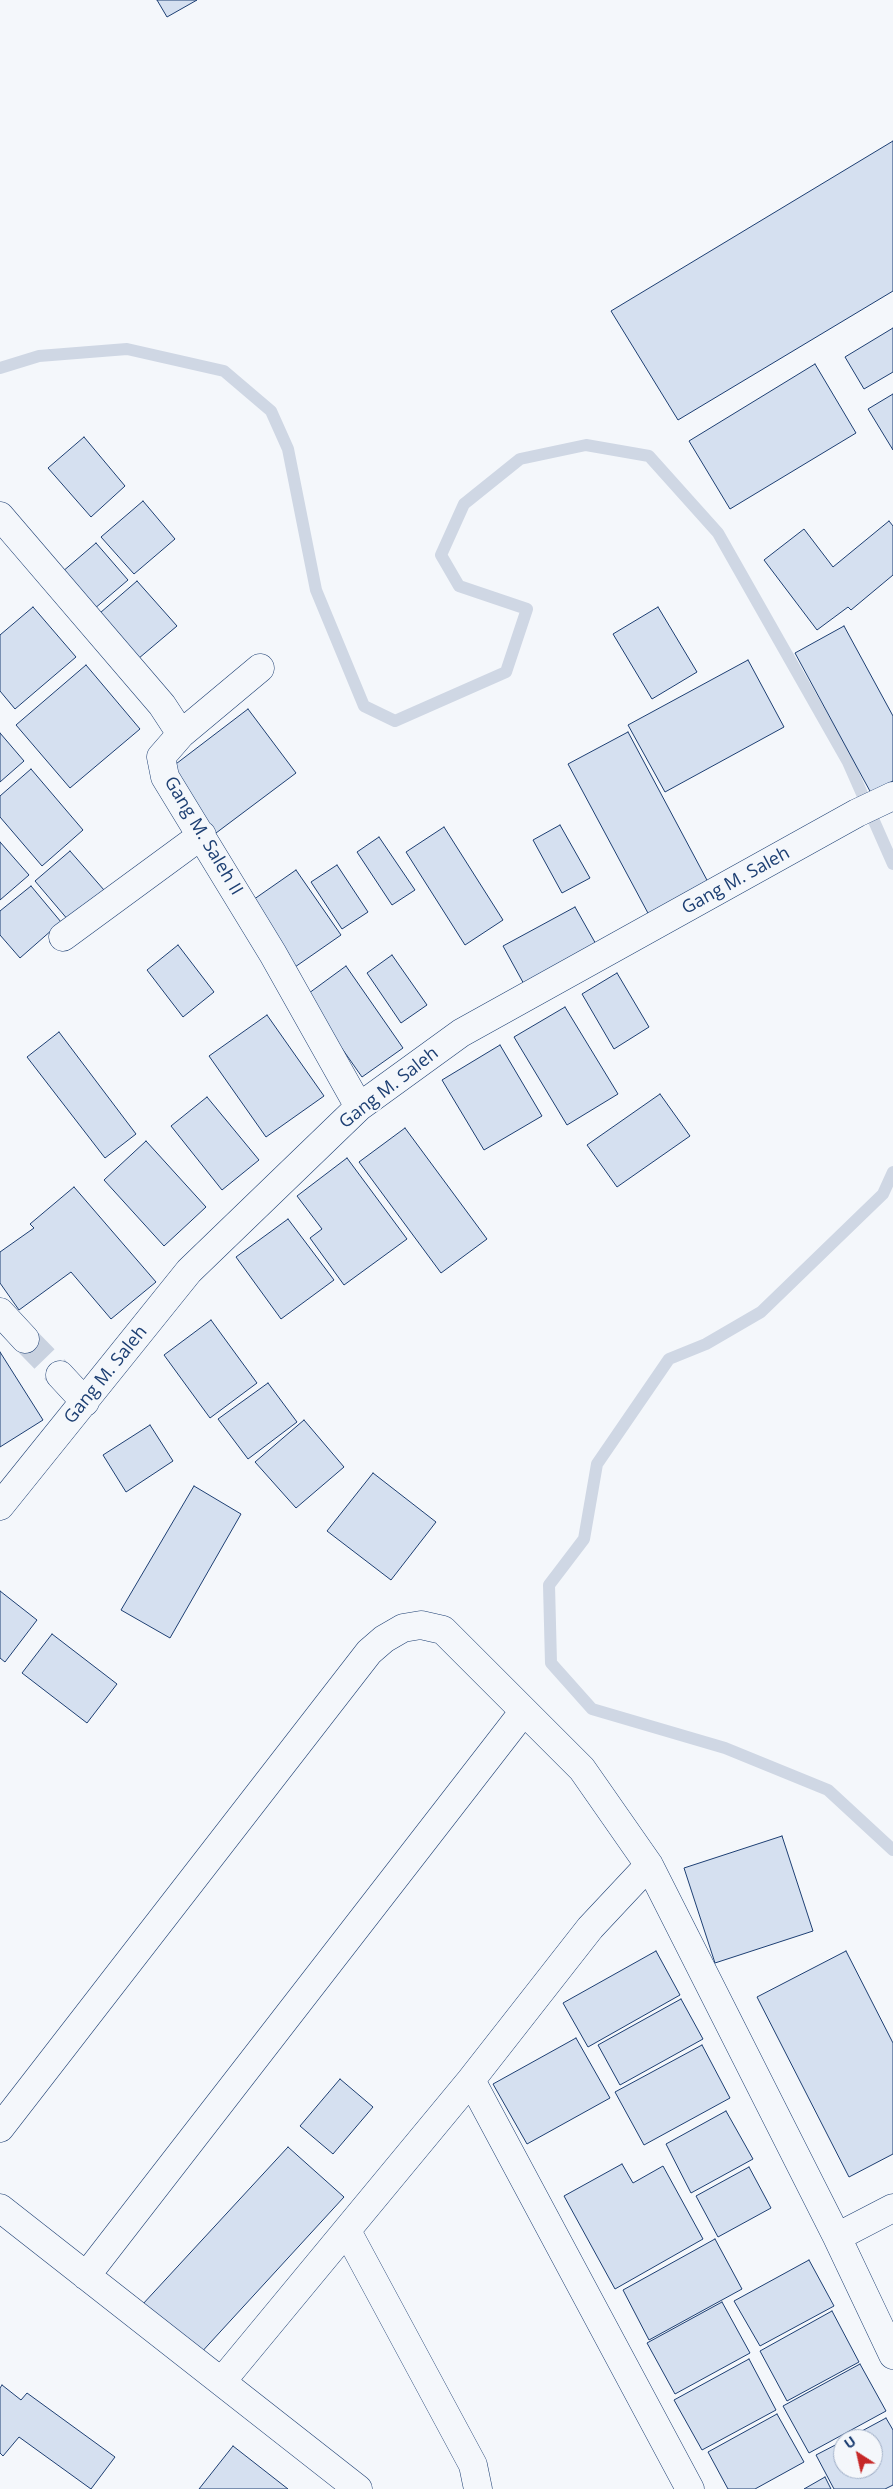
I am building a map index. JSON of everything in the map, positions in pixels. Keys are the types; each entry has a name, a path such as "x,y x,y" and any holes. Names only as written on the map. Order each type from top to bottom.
{"street":[{"path":"0,516 162,705 181,734 260,668"},
{"name":"Gang M. Saleh II","path":"181,734 161,757 166,776 273,954 359,1107"},
{"name":"Gang M. Saleh","path":"0,1506 189,1271 359,1107 461,1033 857,814 893,796"},
{"path":"63,937 202,835"},
{"path":"0,1312 25,1339"},
{"path":"60,1375 85,1402"},
{"path":"0,2128 363,1659 384,1639 403,1628 421,1625 443,1630 582,1769 649,1865 837,2237 893,2355"},
{"path":"86,2276 524,1711"},
{"path":"222,2381 471,2080 590,1928 649,1865"},
{"path":"471,2080 690,2489"},
{"path":"0,2208 358,2489"},
{"path":"837,2237 893,2208"},
{"path":"347,2231 473,2465 478,2489"}],"building":[{"path":"157,0 197,0 167,17"},
{"path":"893,141 893,291 678,420 611,311"},
{"path":"893,328 893,372 864,389 845,357"},
{"path":"815,364 856,433 730,509 689,441"},
{"path":"893,394 893,450 868,409"},
{"path":"84,437 125,486 91,517 48,468"},
{"path":"143,501 175,539 134,574 101,537"},
{"path":"889,521 893,526 893,575 851,610 848,607 817,630 764,560 804,529 833,567"},
{"path":"96,543 128,580 87,615 55,578"},
{"path":"137,581 177,626 132,664 93,619"},
{"path":"33,607 76,657 15,709 0,691 0,635"},
{"path":"658,607 697,672 652,699 613,634"},
{"path":"844,626 893,716 893,781 871,793 795,653"},
{"path":"748,660 784,727 665,792 628,725"},
{"path":"86,665 140,729 70,788 16,725"},
{"path":"248,709 296,773 216,833 168,770"},
{"path":"628,732 708,882 649,915 568,764"},
{"path":"0,733 24,761 0,782"},
{"path":"31,769 83,830 42,866 0,817 0,796"},
{"path":"560,825 590,878 562,893 533,840"},
{"path":"444,827 503,920 465,945 406,852"},
{"path":"379,837 415,890 392,905 357,852"},
{"path":"0,842 29,875 0,900"},
{"path":"70,851 104,890 69,921 35,881"},
{"path":"337,865 368,912 342,929 311,882"},
{"path":"296,870 341,935 295,967 250,902"},
{"path":"31,886 61,922 20,958 0,935 0,911"},
{"path":"575,907 597,946 525,986 503,946"},
{"path":"178,945 214,992 183,1017 147,970"},
{"path":"392,955 427,1005 401,1023 367,973"},
{"path":"346,966 403,1048 362,1077 305,996"},
{"path":"617,973 649,1027 614,1049 582,994"},
{"path":"565,1007 618,1094 567,1125 514,1037"},
{"path":"267,1015 324,1096 266,1137 209,1056"},
{"path":"59,1032 136,1134 105,1158 27,1057"},
{"path":"500,1045 542,1116 484,1150 442,1080"},
{"path":"660,1094 690,1136 617,1187 587,1145"},
{"path":"207,1097 259,1160 222,1190 171,1126"},
{"path":"405,1128 487,1239 441,1273 359,1162"},
{"path":"146,1141 206,1207 164,1246 104,1180"},
{"path":"347,1158 407,1239 344,1285 310,1238 322,1229 297,1196"},
{"path":"74,1187 156,1282 111,1319 71,1272 19,1310 0,1283 0,1252 34,1228 30,1224"},
{"path":"288,1219 334,1280 281,1319 236,1257"},
{"path":"211,1320 257,1383 210,1418 164,1355"},
{"path":"0,1352 43,1420 0,1447"},
{"path":"268,1383 297,1422 248,1459 218,1419"},
{"path":"304,1420 344,1467 296,1508 255,1462"},
{"path":"150,1425 173,1461 126,1492 103,1455"},
{"path":"373,1473 436,1522 391,1580 327,1531"},
{"path":"194,1486 241,1514 170,1638 121,1610"},
{"path":"0,1591 37,1620 5,1662 0,1658"},
{"path":"52,1634 117,1684 87,1723 22,1673"},
{"path":"782,1836 813,1931 715,1963 684,1868"},
{"path":"656,1951 680,1995 588,2047 563,2003"},
{"path":"846,1951 893,2043 893,2154 849,2177 757,1997"},
{"path":"681,1999 703,2039 620,2085 598,2045"},
{"path":"576,2038 610,2098 527,2144 493,2084"},
{"path":"702,2045 730,2098 644,2145 615,2092"},
{"path":"340,2079 373,2107 333,2154 300,2126"},
{"path":"726,2111 753,2159 691,2193 666,2144"},
{"path":"288,2147 344,2197 198,2356 142,2305"},
{"path":"622,2164 633,2183 663,2166 703,2239 615,2289 564,2196"},
{"path":"749,2167 771,2208 718,2237 696,2196"},
{"path":"715,2239 742,2289 649,2340 623,2290"},
{"path":"809,2260 834,2306 760,2346 734,2301"},
{"path":"722,2302 750,2353 675,2394 647,2343"},
{"path":"832,2311 859,2362 787,2401 760,2351"},
{"path":"749,2359 776,2410 702,2450 674,2400"},
{"path":"860,2364 886,2411 853,2429 833,2429 833,2440 809,2453 783,2406"},
{"path":"2,2385 21,2400 27,2393 115,2457 91,2489 19,2437 3,2456 0,2453 0,2388"},
{"path":"777,2414 804,2462 755,2489 728,2489 708,2452"},
{"path":"886,2418 893,2430 893,2485 885,2489 834,2489 816,2455 833,2446 833,2479 883,2479 883,2429 866,2429"},
{"path":"233,2446 288,2489 199,2489"},
{"path":"825,2477 831,2489 804,2489"}],"waterway":[{"path":"0,368 39,356 127,349 224,371 271,411 288,449 316,590 364,706 395,721 506,672 527,609 459,586 441,555 464,504 520,459 586,445 649,456 718,533 848,762 893,864"},
{"path":"893,1172 883,1194 761,1312 706,1344 669,1359 597,1464 584,1539 549,1585 551,1663 592,1709 725,1748 828,1790 893,1850"}],"tunnel":[{"path":"25,1339 60,1375"}]}
